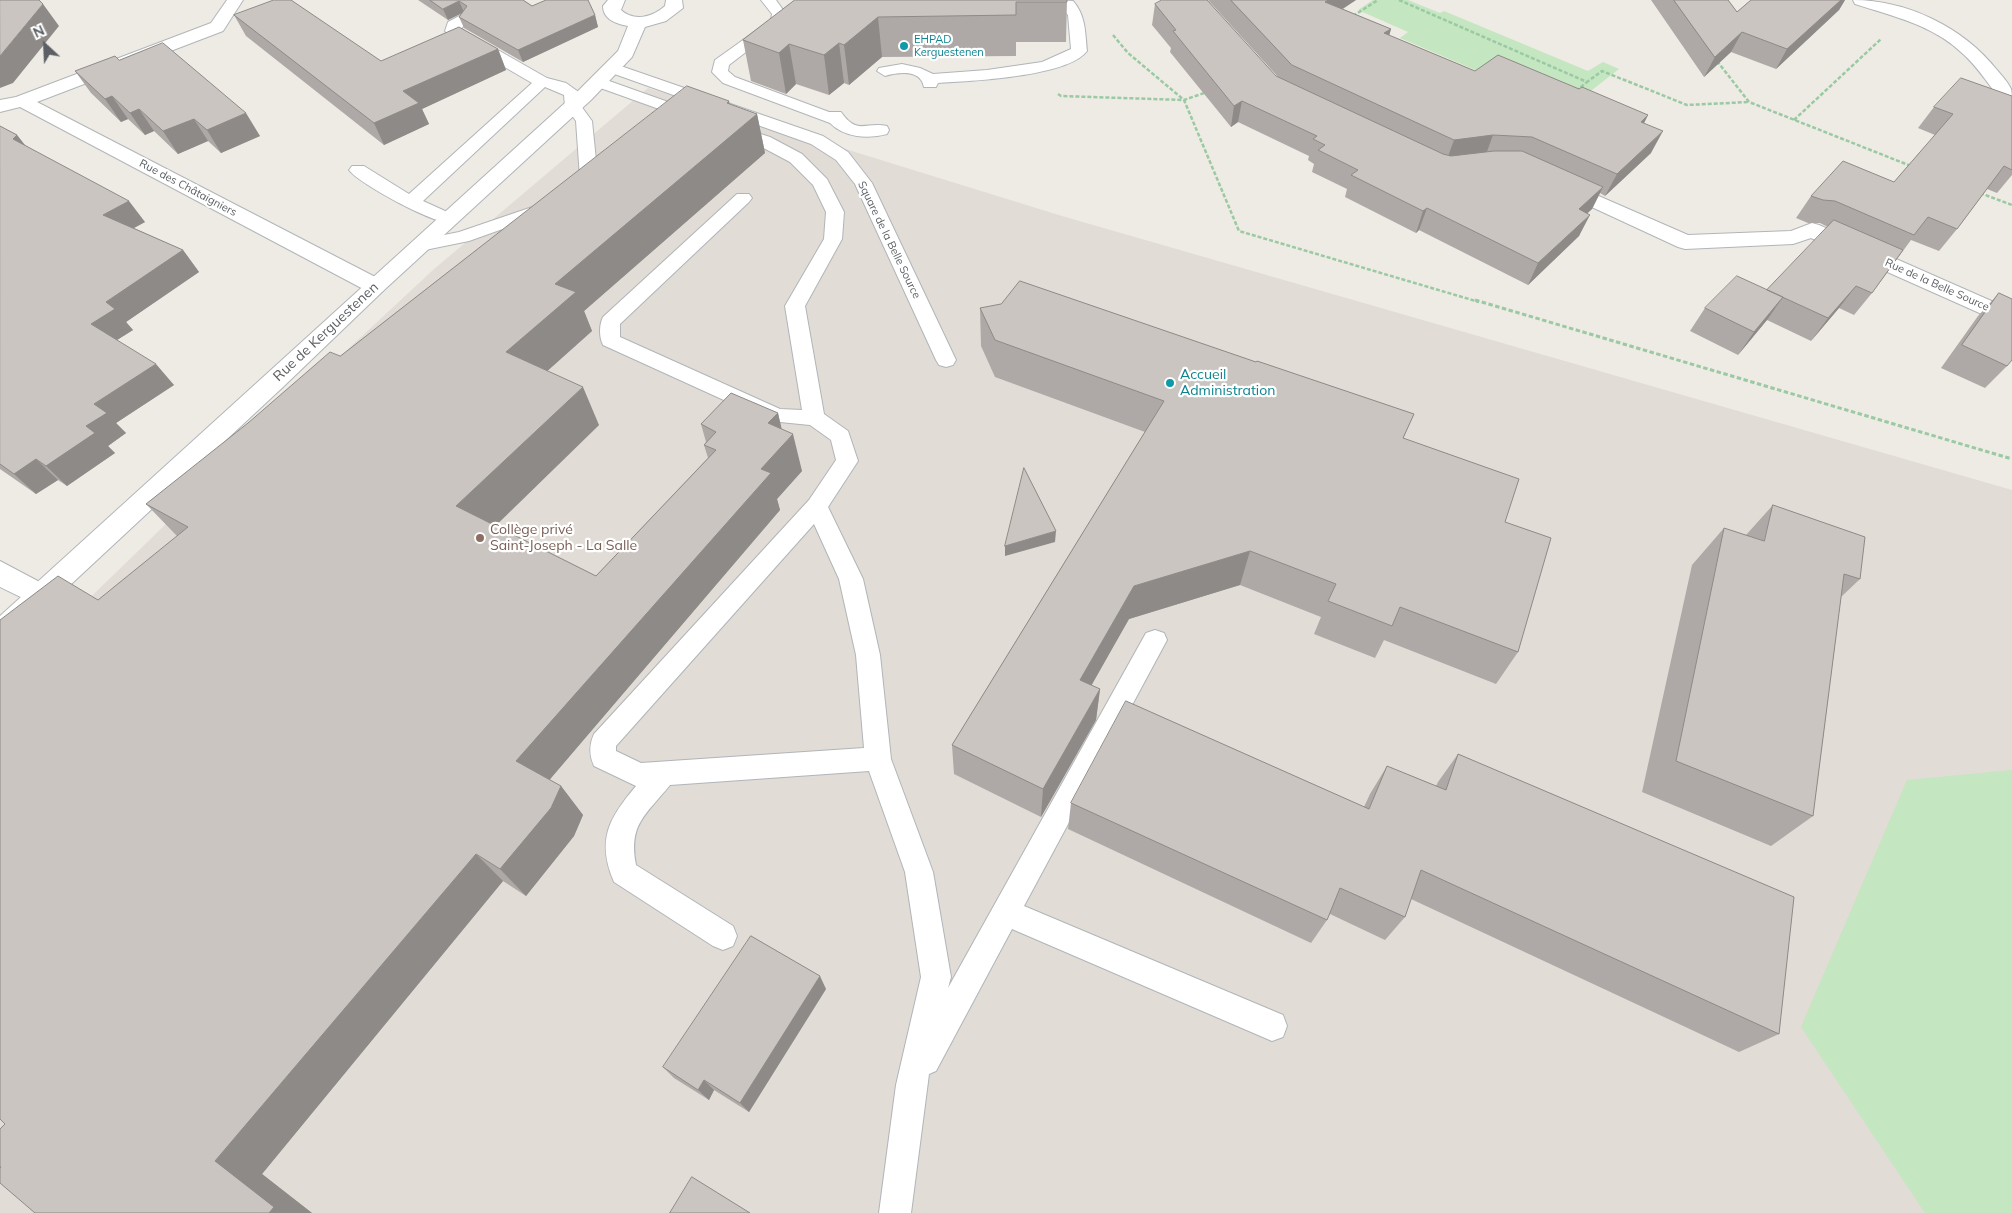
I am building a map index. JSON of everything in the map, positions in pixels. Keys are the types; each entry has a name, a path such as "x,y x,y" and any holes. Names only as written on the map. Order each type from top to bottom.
{"street":[{"path":"0,106 22,101 217,27 235,0"},
{"path":"617,0 612,6 612,12 617,18 638,22 650,21 668,13 674,8 674,0"},
{"path":"1860,0 1939,29 1960,41 2012,102"},
{"name":"Rue de Kerguestenen","path":"0,633 375,286 573,106 626,53 638,22"},
{"name":"Rue des Châtaigniers","path":"22,101 375,286"},
{"name":"Rue de la Belle Source","path":"1543,177 1685,242 1793,237 1812,230 1992,310 2012,313"},
{"path":"0,572 12,582 41,596"}],"lane":[{"path":"768,0 779,14 778,22 721,63 720,72 729,80 835,118 840,124 864,132 882,130"},
{"path":"885,71 902,68 925,75 930,82 1052,65 1079,51 1076,13 1072,7 1061,0"},
{"path":"420,245 463,237 562,202 589,180 584,121 573,106 572,93 560,86 542,82 452,31 453,25 463,18"},
{"name":"Square de la Belle Source","path":"612,68 817,140 842,156 863,183 946,360"},
{"path":"411,202 542,82"},
{"path":"598,82 764,141 796,158 821,183 835,212 833,239 795,306 814,418"},
{"path":"358,170 411,202 448,219"},
{"path":"743,198 610,322 610,340 777,416 814,418 841,436 847,462 817,506 603,742 602,758 638,775 878,759"},
{"path":"817,506 851,579 868,655 878,759 919,872 936,977 911,1085 895,1213"},
{"path":"911,1085 1155,640"},
{"path":"663,774 624,821 620,846 624,872 723,936"},
{"path":"1005,912 1272,1026"}],"path":[{"path":"1345,21 1378,0"},
{"path":"1399,0 1587,82"},
{"path":"1794,120 1905,16"},
{"path":"1111,33 1128,53 1184,100 1239,231 2012,459"},
{"path":"1715,58 1749,102"},
{"path":"1024,69 1061,96 1184,100 1210,91"},
{"path":"1572,94 1602,70 1687,105 1749,102 1912,166"},
{"path":"1976,191 2012,205"}],"shaded area":[{"path":"648,88 1062,216 2012,490 2012,1213 0,1213 0,685 303,391 433,270"}],"green space":[{"path":"1373,0 1408,0 1440,13 1444,11 1588,71 1603,62 1619,69 1583,97 1499,80 1400,38 1408,32 1358,10"},
{"path":"2012,770 2012,1213 1925,1213 1801,1027 1907,780"}],"building":[{"path":"0,0 39,0 43,4 0,56"},
{"path":"274,0 291,0 381,61 459,27 498,49 403,91 419,103 374,123 234,15"},
{"path":"430,0 523,0 532,6 546,0 588,0 595,15 518,50 459,17 467,6 459,1 443,9"},
{"path":"795,0 1067,0 1067,2 1016,2 1016,15 878,17 844,45 839,43 824,55 789,44 779,53 743,40"},
{"path":"1162,0 1207,0 1276,76 1443,154 1451,156 1494,151 1522,151 1603,187 1579,209 1590,215 1538,263 1427,208 1423,211 1351,175 1358,170 1318,150 1325,145 1313,139 1317,136 1242,101 1234,106 1173,31 1176,30 1155,4"},
{"path":"1231,0 1328,0 1325,2 1391,29 1384,33 1475,71 1498,55 1648,115 1641,122 1663,131 1617,174 1532,137 1493,135 1454,140 1292,65"},
{"path":"1674,0 1728,0 1737,12 1751,0 1841,0 1787,49 1742,32 1715,57"},
{"path":"163,43 246,113 207,130 194,119 163,131 139,109 130,113 112,96 105,99 75,71 115,56 119,60"},
{"path":"1961,78 2012,96 2012,170 2004,166 1957,229 1928,217 1914,235 1835,201 1811,196 1843,161 1894,182 1953,114 1934,107"},
{"name":"Collège privé Saint-Joseph - La Salle","path":"687,86 729,101 727,103 757,114 555,284 576,292 506,352 583,387 456,506 596,576 716,450 704,445 716,432 701,424 731,393 778,413 768,423 793,434 761,469 771,473 516,761 561,786 551,808 500,869 476,854 215,1161 274,1207 269,1213 35,1213 0,1183 0,1129 5,1124 0,1119 0,620 58,576 98,600 188,527 146,504 248,423 330,352 340,356"},
{"path":"0,126 17,135 13,139 129,201 103,215 183,250 106,302 115,309 91,324 156,364 94,404 107,413 86,426 95,433 46,466 36,459 14,474 0,464"},
{"path":"1834,220 1903,250 1872,293 1856,286 1828,318 1767,290"},
{"path":"1737,276 1783,297 1754,332 1705,308"},
{"path":"1020,281 1414,414 1403,438 1519,479 1505,522 1551,538 1518,652 1400,607 1392,626 1328,601 1336,584 1250,551 1134,586 1080,680 1100,689 1043,789 952,745 1164,401 995,340 980,308 1001,304"},
{"path":"1999,293 2012,299 2012,360 2007,366 1962,345"},
{"path":"1024,468 1056,531 1005,546"},
{"path":"1773,505 1865,537 1860,579 1844,574 1813,816 1676,761 1724,528 1764,541"},
{"path":"1126,701 1369,809 1387,766 1446,790 1458,754 1794,897 1779,1034 1421,870 1405,917 1340,888 1327,920 1071,803"},
{"path":"751,936 820,976 740,1103 704,1080 698,1090 663,1067"},
{"path":"692,1177 750,1213 670,1213"}],"place":[{"name":"EHPAD Kerguestenen","path":"904,46"},
{"name":"Accueil Administration","path":"1170,383"},
{"name":"Collège privé Saint-Joseph - La Salle","path":"480,538"}]}
